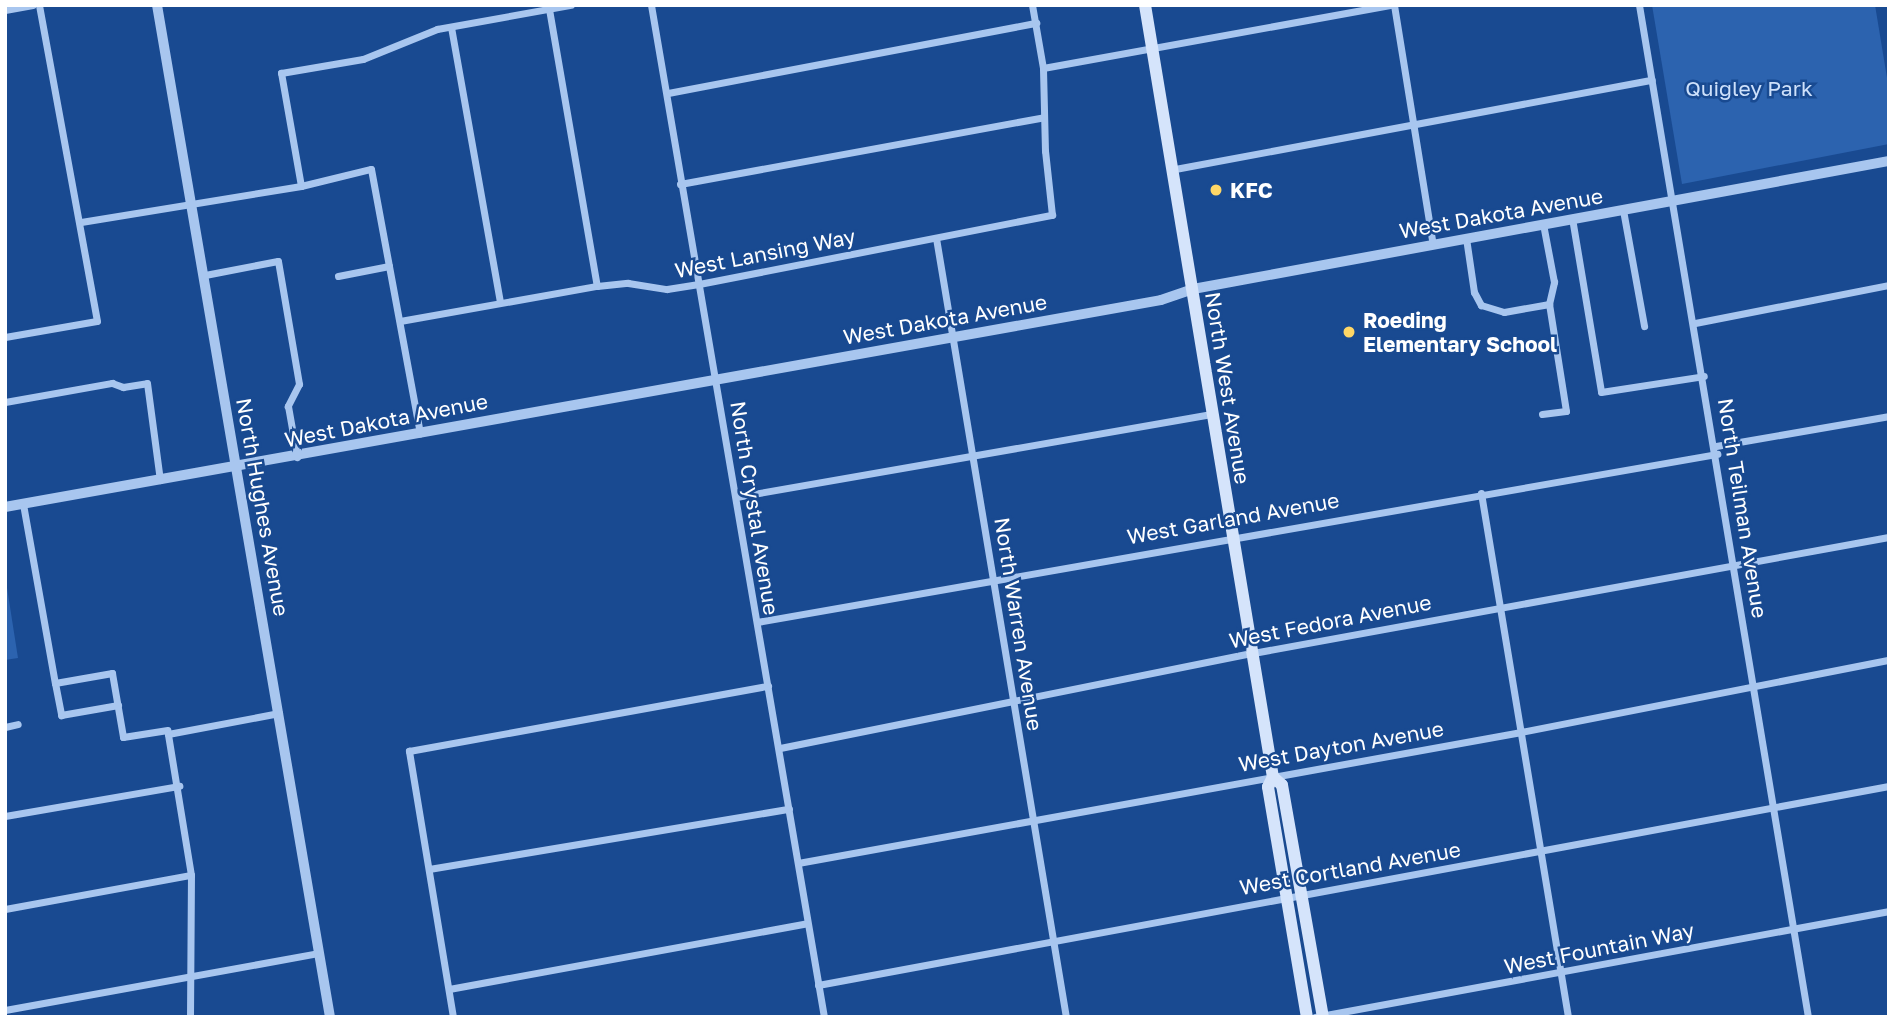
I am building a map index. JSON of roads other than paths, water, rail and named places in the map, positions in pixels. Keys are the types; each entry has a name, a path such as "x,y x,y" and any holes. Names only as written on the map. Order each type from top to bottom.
{"main road":[{"name":"North West Avenue","path":"1145,5 1175,169 1273,777 1268,787 1320,1016"},
{"name":"North West Avenue","path":"1294,896 1307,1017"}],"street":[{"path":"5,10 33,5"},
{"path":"5,337 97,321 81,222 39,5"},
{"name":"North Hughes Avenue","path":"157,5 330,1017"},
{"path":"301,186 281,73 363,59 411,36 571,5"},
{"name":"North Crystal Avenue","path":"651,5 824,1017"},
{"path":"680,184 1044,117 1043,68 1032,5"},
{"path":"1043,68 1392,5 1433,245"},
{"name":"North Teilman Avenue","path":"1640,5 1796,929 1808,1017"},
{"path":"549,9 597,286"},
{"path":"668,93 1036,23"},
{"path":"451,27 500,302"},
{"path":"1175,169 1652,80"},
{"name":"West Lansing Way","path":"400,321 597,286 628,283 667,289 699,284 1052,215 1044,117"},
{"name":"West Dakota Avenue","path":"5,507 297,458 420,433 1161,300 1193,289 1889,161"},
{"path":"81,222 301,186 371,169 420,433"},
{"path":"1623,210 1644,326"},
{"path":"1573,218 1601,392 1704,376"},
{"path":"1542,414 1566,411 1549,304 1554,282 1543,224"},
{"name":"North Warren Avenue","path":"936,238 976,459 993,579 1066,1017"},
{"path":"1466,238 1474,292 1481,305 1504,312 1549,304"},
{"path":"205,275 278,261 299,383 288,406 297,458"},
{"path":"338,276 390,266"},
{"path":"1695,323 1889,285"},
{"path":"5,402 112,383 122,387 147,383 160,481"},
{"path":"736,497 976,459 1213,414"},
{"name":"West Garland Avenue","path":"757,622 1233,535 1613,471 1889,416"},
{"path":"1480,493 1568,1017"},
{"path":"23,504 61,715 118,705"},
{"name":"West Fedora Avenue","path":"780,748 1253,653 1889,537"},
{"name":"West Dayton Avenue","path":"798,863 1034,818 1521,732 1889,660"},
{"path":"55,682 112,673 124,737 279,713"},
{"path":"453,1017 409,751 768,686"},
{"path":"5,727 18,724"},
{"path":"168,732 179,786 191,875 190,1017"},
{"path":"5,816 179,786"},
{"name":"West Cortland Avenue","path":"818,985 1889,786"},
{"path":"429,869 789,809"},
{"path":"5,909 191,875"},
{"name":"West Fountain Way","path":"1320,1016 1889,911"},
{"path":"449,989 807,923"},
{"path":"5,1010 318,953"}],"place":[{"name":"KFC","path":"1216,190"},
{"name":"Roeding Elementary School","path":"1349,332"}],"park label":[{"name":"Quigley Park","path":"1749,88"}]}
